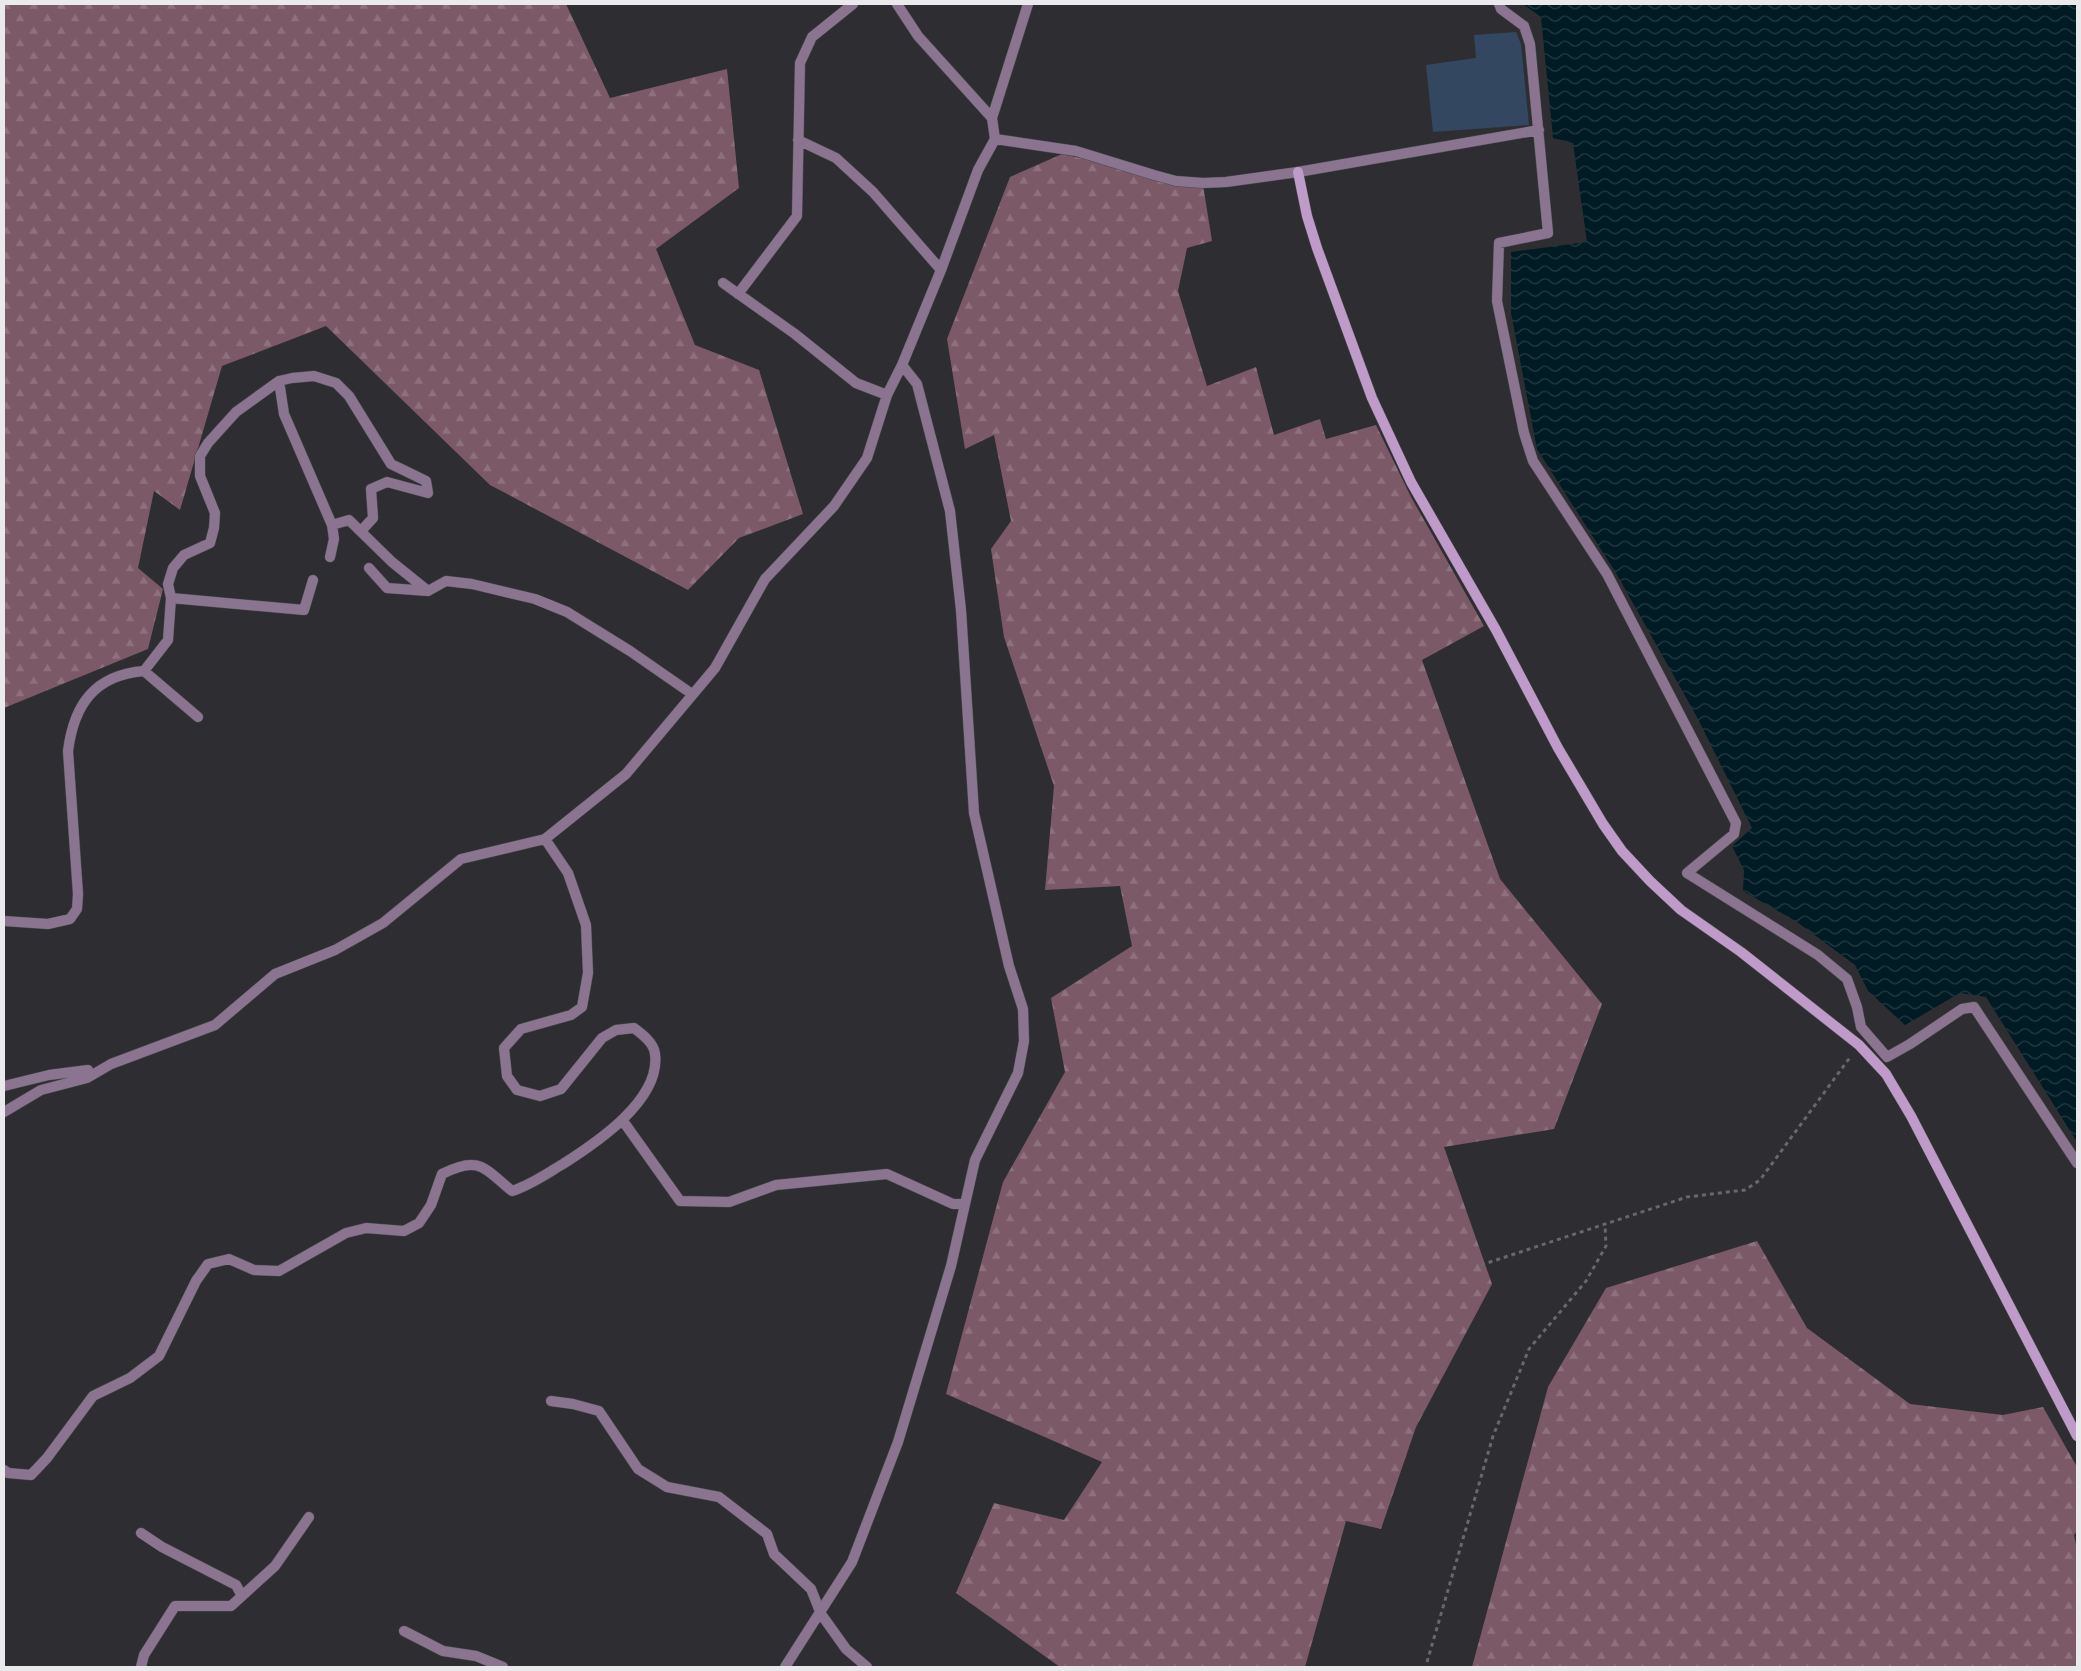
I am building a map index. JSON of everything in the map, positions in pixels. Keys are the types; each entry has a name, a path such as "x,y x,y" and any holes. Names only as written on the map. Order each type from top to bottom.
{"street":[{"path":"738,294 797,216 800,62 812,37 853,4"},
{"path":"897,4 918,36 992,118"},
{"path":"4,1112 41,1090 87,1078 111,1064 215,1025 275,974 335,950 384,923 461,859 545,839 626,774 715,668 765,578 834,506 867,458 887,395 902,365 941,270 978,170 995,139 992,118 1028,4"},
{"path":"1499,4 1501,9 1524,26 1530,44 1548,233 1498,244 1497,300 1524,433 1533,461 1607,574 1736,823 1734,834 1687,873 1818,955 1847,979 1857,1007 1861,1027 1887,1057 1962,1009 1974,1007 2077,1163"},
{"path":"995,139 1076,151 1176,181 1203,183 1226,182 1298,172 1539,130"},
{"path":"798,140 836,158 873,192 941,270"},
{"path":"1298,172 1307,216 1317,248 1376,407 1411,482 1496,630 1558,748 1603,824 1622,851 1638,869 1681,910 1741,952 1859,1045 1886,1074 1911,1116 2077,1436"},
{"path":"723,283 795,334 856,383 887,395"},
{"path":"786,1667 852,1562 898,1442 951,1266 975,1160 1018,1073 1024,1041 1023,1009 1009,966 974,813 961,610 950,511 917,384 902,365"},
{"path":"4,921 48,924 70,919 77,909 78,894 68,751 71,730 79,709 88,695 125,673 144,671 168,640 171,598 168,584 173,568 184,556 210,543 214,528 215,513 200,476 200,456 208,443 236,412 279,381 314,376 336,383 349,396 391,464 426,482 428,493 387,482 371,489 373,518 361,531"},
{"path":"279,381 284,414 332,525 334,539 330,557"},
{"path":"332,525 349,520 392,562 428,591"},
{"path":"369,568 386,588 428,591 446,581 472,584 535,599 567,612 630,651 692,694"},
{"path":"171,598 304,610 313,580"},
{"path":"144,671 198,717"},
{"path":"4,1470 8,1473 30,1475 47,1458 93,1396 130,1378 158,1356 196,1281 208,1264 229,1259 254,1270 279,1271 346,1233 366,1228 404,1231 419,1222 431,1205 442,1174 460,1165 481,1166 512,1191 519,1189 600,1140 623,1121 643,1094 653,1075 656,1052 646,1036 634,1028 616,1030 602,1038 561,1089 540,1096 517,1090 507,1076 504,1048 521,1029 572,1015 582,1007 588,973 586,926 568,873 545,839"},
{"path":"4,1086 49,1075 88,1070 87,1078"},
{"path":"623,1121 680,1201 729,1202 776,1184 887,1174 953,1204 965,1204"},
{"path":"551,1401 573,1404 599,1411 638,1469 667,1487 719,1497 760,1528 767,1534 774,1554 811,1589 821,1614 846,1649 867,1667"},
{"path":"140,1667 144,1655 176,1606 231,1606 274,1566 309,1516"},
{"path":"141,1534 162,1547 236,1585 242,1596"},
{"path":"404,1631 443,1651 476,1656 503,1667"}],"path":[{"path":"1480,1265 1687,1197 1744,1190 1760,1180 1859,1045"},
{"path":"1427,1662 1493,1436 1529,1349 1586,1281 1606,1246 1605,1225"}],"green space":[{"path":"4,4 566,4 610,98 727,69 739,188 656,249 695,345 759,370 803,514 739,538 688,590 490,485 326,326 222,366 180,510 154,491 138,568 163,589 148,649 4,708"},
{"path":"1062,154 1203,185 1212,241 1187,248 1178,291 1207,386 1256,367 1274,435 1320,419 1326,439 1376,425 1411,497 1484,626 1422,660 1500,879 1602,1004 1554,1129 1444,1147 1492,1284 1416,1427 1381,1529 1346,1521 1305,1667 1060,1667 956,1593 994,1503 1064,1520 1102,1462 946,1394 1003,1182 1065,1072 1051,998 1132,946 1120,886 1045,890 1054,786 1004,637 991,549 1011,521 994,435 965,449 947,339 1010,177"},
{"path":"1757,1241 1807,1328 1910,1404 2003,1415 2043,1407 2077,1467 2077,1531 2074,1535 2077,1549 2077,1667 1472,1667 1548,1387 1606,1288"}],"water":[{"path":"1523,4 2077,4 2077,1142 1986,997 1960,993 1905,1025 1868,991 1855,965 1797,922 1743,891 1744,870 1732,846 1752,828 1698,719 1616,573 1537,449 1511,313 1511,252 1587,242 1573,143 1553,138 1541,17"}],"building":[{"path":"1516,32 1521,44 1529,125 1433,132 1426,65 1476,58 1474,35"}]}
